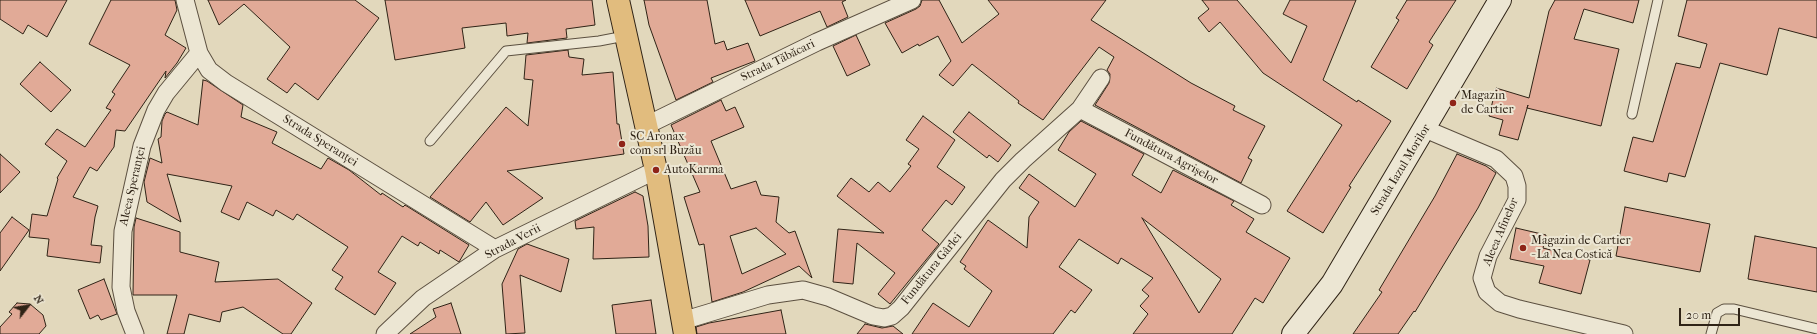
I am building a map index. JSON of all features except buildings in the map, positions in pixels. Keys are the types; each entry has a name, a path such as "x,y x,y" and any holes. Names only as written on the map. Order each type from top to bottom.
{"main road":[{"path":"618,0 656,170 684,328"}],"street":[{"name":"Strada Speranței","path":"185,0 199,52 209,70 226,83 495,249"},
{"name":"Strada Tăbăcari","path":"645,126 817,42 912,0"},
{"name":"Strada Iazul Morilor","path":"1293,334 1332,284 1426,128 1500,0"},
{"name":"Aleea Speranței","path":"135,334 126,311 120,287 123,231 142,146 156,110 166,93 199,52"},
{"name":"Fundătura Gârlei","path":"684,328 768,295 802,290 828,297 872,316 884,318 892,316 901,308 1003,180 1080,109 1101,78"},
{"name":"Fundătura Agrișelor","path":"1080,109 1262,205"},
{"name":"Aleea Afinelor","path":"1426,128 1496,159 1514,176 1517,186 1517,200 1488,256 1482,278 1487,292 1500,303 1519,309 1624,334"},
{"name":"Strada Verii","path":"385,334 424,298 495,249 656,170"}],"lane":[{"path":"1632,114 1658,0"},
{"path":"430,141 506,51 599,41 625,36"},
{"path":"1711,334 1717,314 1724,309 1817,329"}],"place":[{"name":"Magazin de Cartier","path":"1453,103"},
{"name":"SC Aronax com srl Buzău","path":"622,144"},
{"name":"AutoKarma","path":"656,170"},
{"name":"Magazin de Cartier - La Nea Costică","path":"1523,248"}]}
